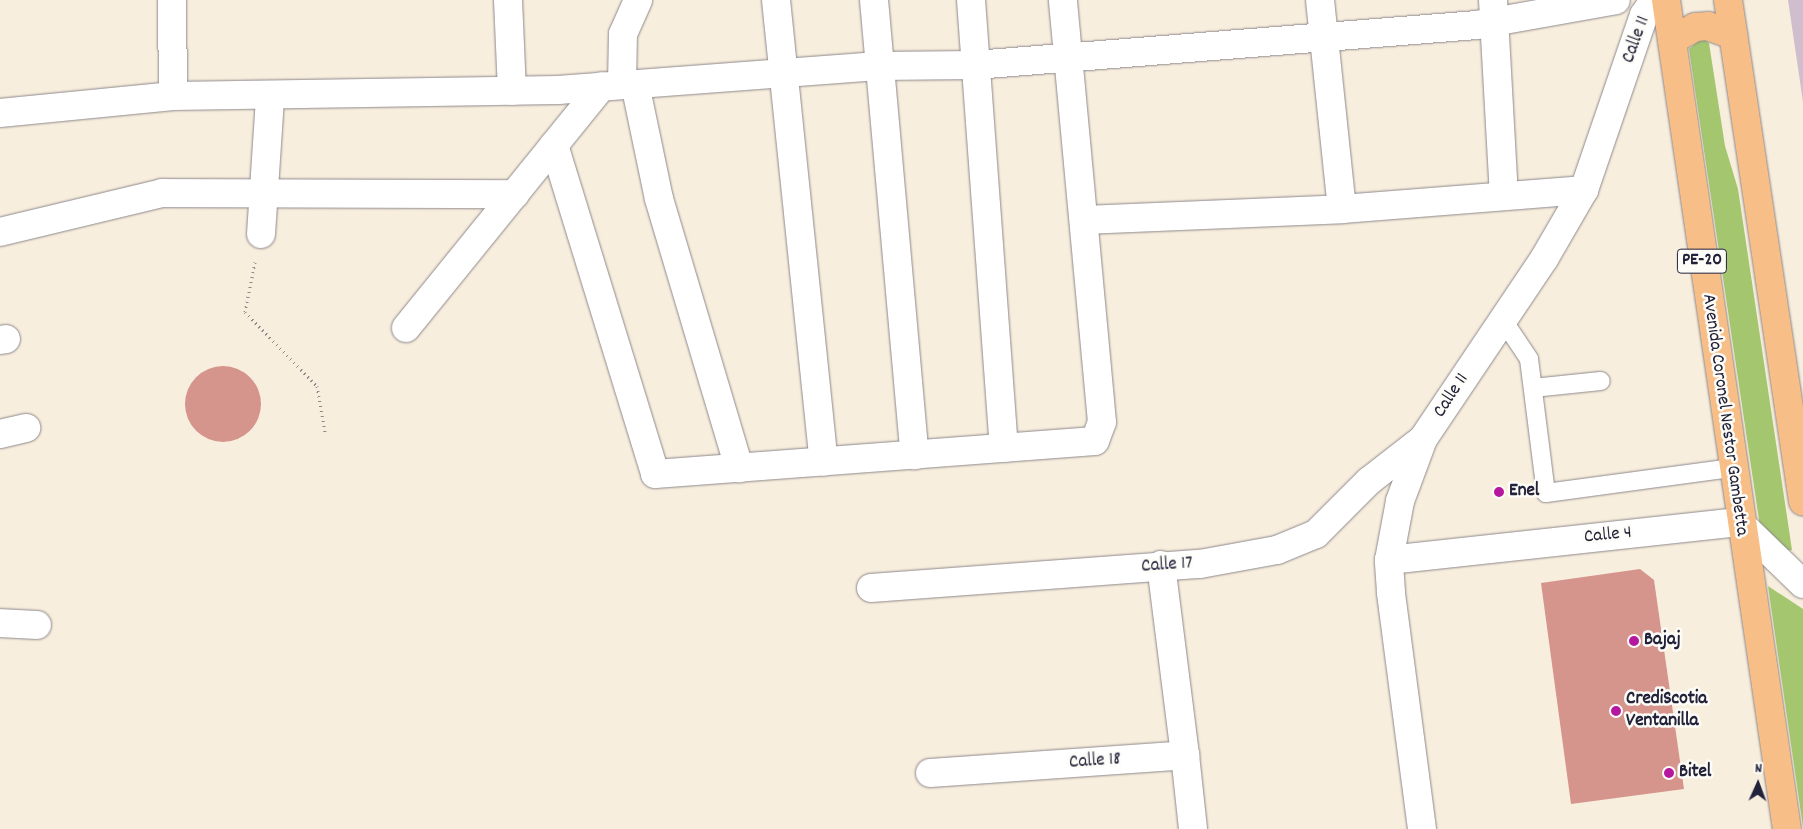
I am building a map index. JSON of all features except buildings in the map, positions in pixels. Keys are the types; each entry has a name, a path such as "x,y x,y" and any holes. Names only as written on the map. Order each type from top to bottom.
{"highway":[{"name":"Avenida Coronel Nestor Gambetta","path":"1666,0 1739,522 1786,829"},
{"path":"1728,0 1803,501"},
{"path":"1672,40 1695,27 1708,26 1733,35"}],"street":[{"path":"172,0 173,96"},
{"path":"508,0 512,91"},
{"path":"638,0 623,34 620,85 659,199 739,468"},
{"path":"776,0 824,462"},
{"path":"874,0 878,66 915,455"},
{"path":"971,0 974,65 1004,448"},
{"path":"554,146 655,474 664,477 739,468 1095,441 1102,422 1063,0"},
{"path":"1320,0 1342,209"},
{"path":"0,113 173,96 270,97 512,91 878,66 974,65 1323,39 1494,11 1616,0"},
{"name":"Calle 11","path":"1422,829 1389,560 1400,501 1423,439 1503,320 1584,190 1644,15 1654,0"},
{"path":"1494,11 1504,196"},
{"path":"406,328 554,146 620,85"},
{"path":"261,234 261,194 270,97"},
{"path":"1084,220 1342,209 1584,190"},
{"path":"0,232 162,193 515,194"},
{"path":"0,434 26,428"},
{"name":"Calle 17","path":"871,588 1200,564 1277,550 1316,534 1369,481 1423,439"},
{"path":"1739,522 1803,584"},
{"name":"Calle 4","path":"1389,560 1739,522"},
{"path":"1161,566 1193,829"},
{"path":"0,623 37,625"},
{"name":"Calle 18","path":"930,773 1185,755"}],"lane":[{"path":"1503,320 1530,359 1546,494 1732,468"},
{"path":"1533,388 1600,381"}],"path":[{"path":"261,234 245,312 317,386 325,432"}],"shaded area":[{"path":"1788,0 1803,0 1803,102"}],"green space":[{"path":"1702,38 1709,43 1725,146 1738,189 1792,550 1776,553 1762,540 1689,49"},
{"path":"1768,586 1803,609 1803,827"}],"place":[{"name":"Enel","path":"1499,492"},
{"name":"Bajaj","path":"1634,641"},
{"name":"CrediScotia Ventanilla","path":"1616,711"},
{"name":"Bitel","path":"1669,773"}]}
